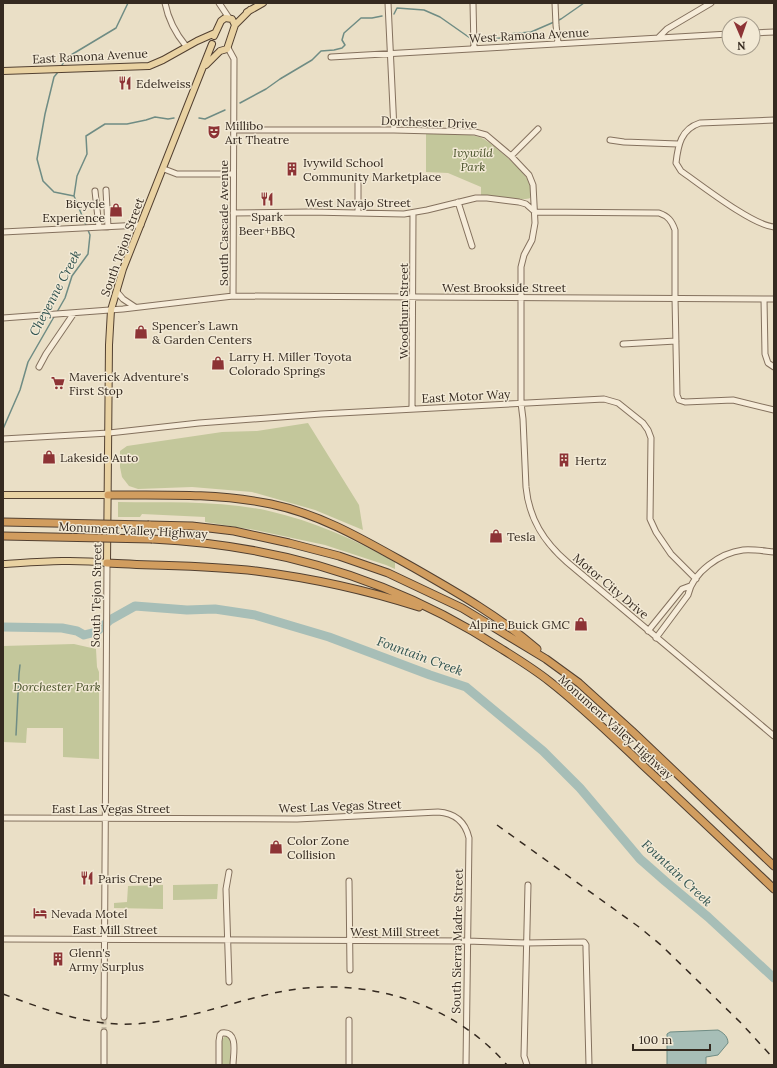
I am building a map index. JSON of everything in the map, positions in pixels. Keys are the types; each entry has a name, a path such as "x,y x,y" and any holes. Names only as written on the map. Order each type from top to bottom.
{"highway":[{"path":"108,495 195,495 232,497 270,504 312,515 354,533 476,604 522,636 560,668"},
{"name":"Monument Valley Highway","path":"3,522 192,526 234,531 339,556 388,573 462,608 520,642 560,668 579,683 632,731 774,866"},
{"name":"Monument Valley Highway","path":"3,536 181,541 232,546 284,556 322,566 359,578 402,595 476,632 554,684 584,710 774,889"},
{"path":"107,563 255,571 298,577 376,595 442,614"}],"main road":[{"path":"232,21 263,3"},
{"path":"221,21 226,18 232,21"},
{"name":"South Tejon Street","path":"107,563 109,345 111,310 123,269 164,169 203,70 215,33 221,21"},
{"path":"203,70 210,60 220,51 230,50 232,21"},
{"name":"East Ramona Avenue","path":"3,70 149,66 163,60 186,46 215,33"},
{"path":"197,41 212,44 213,47 220,51"},
{"path":"4,495 108,495"},
{"path":"4,564 49,561 107,563"}],"street":[{"path":"165,3 168,16 186,46"},
{"path":"219,3 232,21"},
{"path":"388,3 394,130"},
{"path":"473,3 474,48"},
{"path":"555,3 558,43"},
{"path":"658,38 667,29 711,3"},
{"path":"221,21 222,9"},
{"path":"761,33 774,32"},
{"name":"West Ramona Avenue","path":"331,57 721,34"},
{"name":"South Cascade Avenue","path":"230,50 234,59 233,296"},
{"path":"774,120 700,123 690,127 678,144 676,163 681,171 749,218 765,226 774,227"},
{"path":"511,156 538,129"},
{"name":"Dorchester Drive","path":"234,130 394,130 475,132 490,138 511,156 529,175 534,190 534,232 532,240 522,260 521,297"},
{"path":"610,140 678,144"},
{"path":"164,169 177,174 233,174"},
{"path":"358,179 358,213"},
{"path":"106,190 108,226"},
{"path":"95,191 99,227"},
{"name":"West Navajo Street","path":"233,213 413,213 476,198 519,202 526,204 535,212"},
{"path":"458,202 472,246"},
{"path":"535,212 659,213 665,215 673,223 675,230 677,398 685,402 733,400 774,410"},
{"name":"Woodburn Street","path":"412,409 413,213"},
{"path":"3,232 141,225"},
{"path":"116,292 135,308"},
{"name":"West Brookside Street","path":"3,318 135,308 233,296 774,299"},
{"name":"Motor City Drive","path":"521,297 521,403 527,498 533,520 542,536 566,562 774,736"},
{"path":"764,299 765,354 768,363 774,367"},
{"path":"39,367 74,313"},
{"path":"624,344 676,341"},
{"name":"East Motor Way","path":"4,439 109,433 199,423 412,409 604,399 618,403 643,423 648,430 651,438 650,519 656,532 671,554 680,565 696,579"},
{"path":"656,638 688,595 690,586 712,563 724,556 742,550 774,552"},
{"name":"South Tejon Street","path":"104,1018 107,563"},
{"path":"648,631 682,589 690,586"},
{"name":"West Las Vegas Street","path":"218,818 297,819 438,812 452,814 460,820"},
{"name":"East Las Vegas Street","path":"3,818 218,818"},
{"name":"South Sierra Madre Street","path":"460,820 467,830 468,838 466,1065"},
{"path":"229,872 226,889 229,982"},
{"path":"349,881 350,970"},
{"path":"527,1065 524,1056 528,885"},
{"name":"East Mill Street","path":"3,939 227,940"},
{"name":"West Mill Street","path":"227,940 467,941 526,943 584,942 586,945 589,1065"},
{"path":"349,1020 349,1065"},
{"path":"104,1032 104,1065"},
{"path":"219,1065 219,1038 222,1033 226,1033 230,1034 233,1038 233,1065"}],"green space":[{"name":"Ivywild Park","path":"426,133 467,134 484,139 505,156 525,176 529,182 531,194 530,198 521,199 481,195 481,187 448,173 426,172"},
{"path":"308,423 359,505 363,530 315,510 252,492 192,487 138,489 129,486 122,477 120,467 120,451 127,446 222,432 257,431"},
{"path":"118,502 175,502 232,505 269,511 302,520 350,539 395,562 395,569 325,545 255,530 205,522 205,517 142,514 140,517 118,517"},
{"name":"Dorchester Park","path":"74,644 96,649 97,667 99,672 99,759 63,757 63,728 27,728 26,743 3,742 3,646"},
{"path":"218,884 217,899 173,900 173,885"},
{"path":"163,885 163,909 114,908 114,903 127,902 128,886"},
{"path":"225,1036 229,1037 230,1039 230,1065 222,1065 222,1040"}],"water":[{"path":"718,1030 725,1035 728,1043 718,1055 706,1057 706,1065 667,1065 667,1034 670,1032"}],"waterway":[{"name":"Cheyenne Creek","path":"61,67 66,58 116,28 128,3"},
{"path":"478,39 500,38 507,34 531,32 561,19 584,3"},
{"path":"394,14 397,8 424,10 440,17 470,38"},
{"path":"240,103 266,89 312,60 321,51 342,48 345,45 342,40 344,33 361,18 382,16"},
{"name":"Cheyenne Creek","path":"57,312 65,298 72,276 88,254 90,235 74,196 54,192 43,181 37,159 45,114 54,77 58,72"},
{"path":"199,118 205,119 225,110"},
{"path":"74,196 77,176 87,154 86,136 105,124 127,124 155,117 168,119 174,118"},
{"name":"Cheyenne Creek","path":"3,429 20,390 28,362 55,315"},
{"name":"Fountain Creek","path":"3,627 62,628 77,631 84,635 96,632 110,620 135,606 187,610 215,609 255,615 329,637 466,687 543,751 580,788 640,859 708,917 774,978"},
{"path":"16,735 20,665"}],"tunnel":[{"path":"104,1017 104,1032"}],"railway":[{"path":"497,825 639,927 661,945 741,1023 774,1059"},
{"path":"3,994 50,1011 82,1019 115,1024 132,1024 169,1020 188,1016 279,992 310,988 341,987 373,991 403,998 432,1009 460,1024 485,1043 507,1065"}],"place":[{"name":"Edelweiss","path":"125,83"},
{"name":"Millibo Art Theatre","path":"214,132"},
{"name":"Ivywild School Community Marketplace","path":"292,169"},
{"name":"Spark Beer+BBQ","path":"267,199"},
{"name":"Bicycle Experience","path":"116,210"},
{"name":"Spencer’s Lawn & Garden Centers","path":"141,332"},
{"name":"Larry H. Miller Toyota Colorado Springs","path":"218,363"},
{"name":"Maverick Adventure's First Stop","path":"58,383"},
{"name":"Lakeside Auto","path":"49,457"},
{"name":"Hertz","path":"564,460"},
{"name":"Tesla","path":"496,536"},
{"name":"Alpine Buick GMC","path":"581,624"},
{"name":"Color Zone Collision","path":"276,847"},
{"name":"Paris Crepe","path":"87,878"},
{"name":"Nevada Motel","path":"40,913"},
{"name":"Glenn's Army Surplus","path":"58,959"}]}
